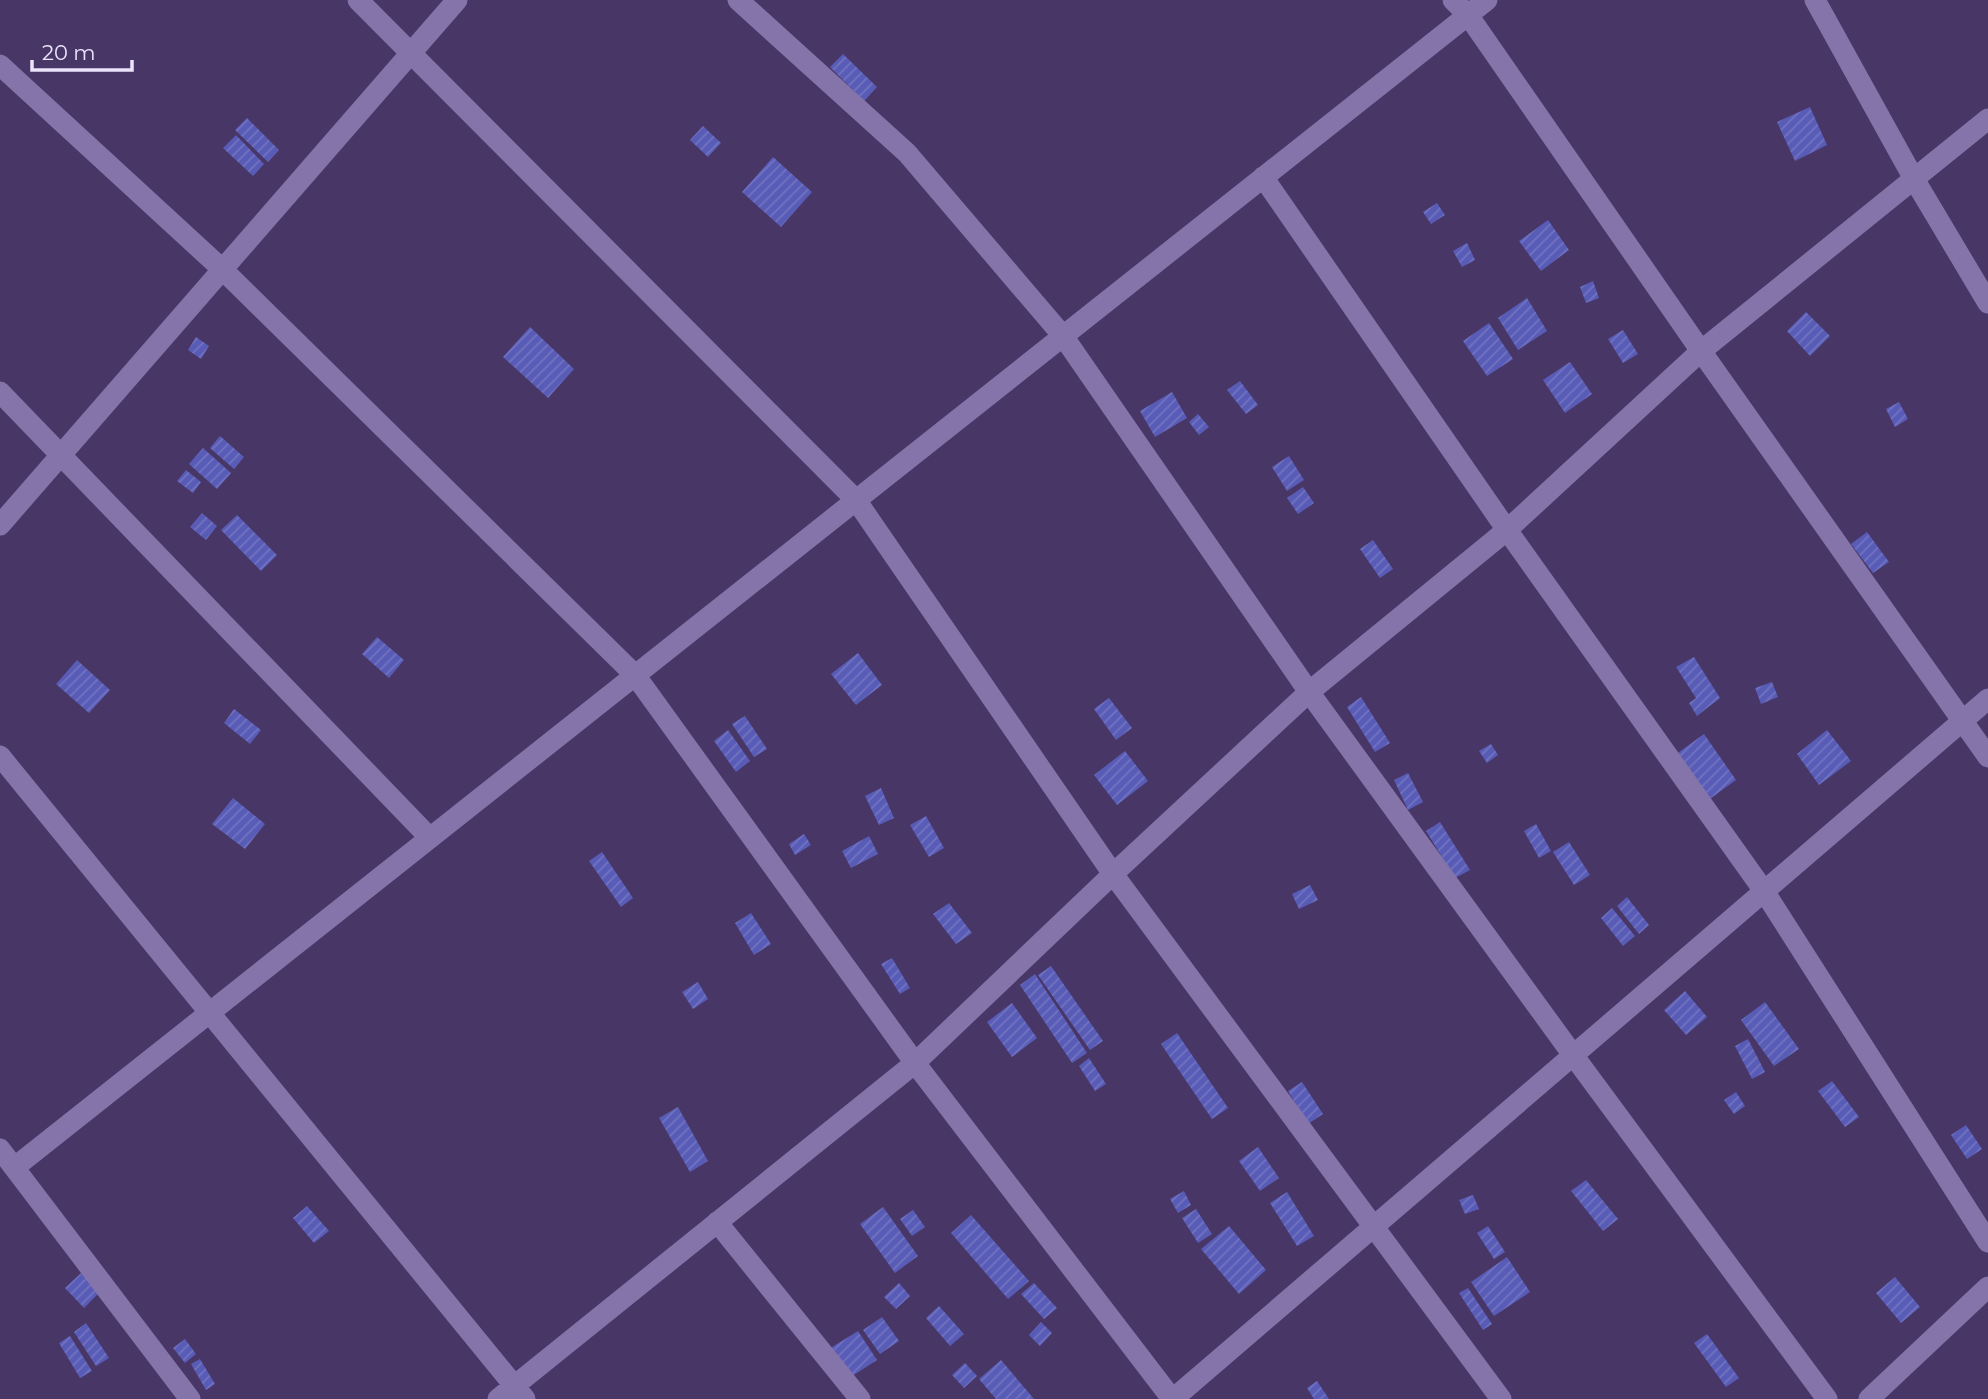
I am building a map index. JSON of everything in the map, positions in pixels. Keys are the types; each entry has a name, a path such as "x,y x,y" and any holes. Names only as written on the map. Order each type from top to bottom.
{"street":[{"path":"358,0 856,500 1113,874 1501,1399"},
{"path":"0,524 457,0"},
{"path":"738,0 907,153 1063,336 1309,692 1828,1399"},
{"path":"15,1167 1263,177 1461,7 1487,0"},
{"path":"1815,0 1914,179 1988,303"},
{"path":"1461,7 1988,757"},
{"path":"0,65 222,270 635,675 915,1063 1173,1399 1988,699"},
{"path":"0,756 210,1013 512,1395 718,1222 915,1063 1309,692 1507,530 1701,351 1988,119"},
{"path":"1263,177 1507,530 1764,891 1988,1242"},
{"path":"0,393 430,838"},
{"path":"0,1149 190,1399"},
{"path":"718,1222 860,1399"},
{"path":"1869,1399 1988,1287"}],"building":[{"path":"843,54 877,87 864,101 830,67"},
{"path":"1810,107 1827,145 1795,161 1777,122"},
{"path":"247,118 279,150 268,162 235,130"},
{"path":"703,126 721,143 708,157 690,140"},
{"path":"236,135 264,164 253,176 223,148"},
{"path":"773,157 812,192 781,227 742,192"},
{"path":"1437,203 1445,215 1431,224 1423,212"},
{"path":"1548,220 1569,250 1541,271 1519,241"},
{"path":"1467,243 1475,260 1462,267 1453,251"},
{"path":"1593,281 1599,298 1586,303 1580,287"},
{"path":"1527,298 1547,331 1518,350 1498,318"},
{"path":"1806,312 1830,336 1810,356 1787,331"},
{"path":"1489,323 1513,359 1487,376 1463,341"},
{"path":"530,327 574,369 548,398 503,357"},
{"path":"1623,330 1638,354 1623,363 1608,339"},
{"path":"196,337 209,346 201,359 188,350"},
{"path":"1570,362 1592,394 1565,413 1543,380"},
{"path":"1240,381 1258,405 1246,414 1227,390"},
{"path":"1172,392 1187,418 1155,437 1140,411"},
{"path":"1899,402 1908,419 1895,427 1886,409"},
{"path":"1198,414 1209,427 1199,435 1189,422"},
{"path":"220,436 244,457 234,469 210,448"},
{"path":"203,448 231,473 217,489 189,464"},
{"path":"1289,456 1304,480 1287,491 1272,467"},
{"path":"186,470 201,482 193,493 177,481"},
{"path":"1303,487 1314,503 1298,514 1287,498"},
{"path":"202,513 217,526 206,540 190,527"},
{"path":"237,515 277,555 261,571 221,530"},
{"path":"1867,532 1889,562 1873,573 1851,544"},
{"path":"1373,540 1393,569 1380,578 1360,549"},
{"path":"377,637 404,660 389,678 362,654"},
{"path":"858,653 882,685 856,705 831,674"},
{"path":"1694,657 1720,698 1697,716 1689,703 1696,698 1676,667"},
{"path":"77,660 110,690 89,713 56,684"},
{"path":"1772,682 1778,697 1761,704 1755,688"},
{"path":"1361,697 1390,743 1375,752 1347,707"},
{"path":"1109,698 1132,728 1116,740 1094,709"},
{"path":"234,709 261,730 250,744 224,723"},
{"path":"745,716 767,749 754,757 732,724"},
{"path":"728,730 750,761 736,772 714,741"},
{"path":"1827,730 1851,761 1819,785 1797,754"},
{"path":"1704,734 1736,780 1707,801 1675,755"},
{"path":"1491,744 1498,755 1487,763 1479,751"},
{"path":"1125,751 1148,781 1117,805 1094,775"},
{"path":"1408,773 1423,802 1408,810 1394,780"},
{"path":"881,788 894,818 879,825 865,796"},
{"path":"233,798 265,824 245,849 212,824"},
{"path":"926,816 944,848 929,857 910,825"},
{"path":"1440,822 1470,870 1455,878 1426,831"},
{"path":"1536,824 1551,851 1539,858 1524,831"},
{"path":"804,834 811,845 795,855 789,844"},
{"path":"869,836 878,854 851,868 842,851"},
{"path":"1569,842 1590,875 1574,885 1553,852"},
{"path":"602,852 633,898 621,907 589,861"},
{"path":"1310,885 1318,900 1299,909 1292,894"},
{"path":"1627,897 1649,925 1639,934 1617,906"},
{"path":"949,903 972,933 956,944 933,914"},
{"path":"1612,908 1635,936 1623,946 1601,918"},
{"path":"751,913 771,944 754,955 735,923"},
{"path":"892,958 910,988 900,994 881,964"},
{"path":"1051,966 1103,1041 1090,1050 1038,975"},
{"path":"1035,974 1087,1053 1072,1063 1020,985"},
{"path":"698,982 708,999 693,1009 682,992"},
{"path":"1685,991 1707,1017 1686,1035 1664,1010"},
{"path":"1765,1002 1799,1049 1774,1066 1741,1020"},
{"path":"1012,1003 1037,1038 1012,1057 987,1022"},
{"path":"1177,1033 1228,1108 1212,1119 1161,1044"},
{"path":"1748,1039 1765,1072 1752,1079 1735,1046"},
{"path":"1089,1058 1106,1084 1095,1091 1079,1066"},
{"path":"1832,1081 1859,1117 1845,1127 1818,1091"},
{"path":"1302,1082 1323,1114 1308,1124 1288,1091"},
{"path":"1736,1092 1745,1106 1734,1114 1724,1100"},
{"path":"678,1107 708,1161 690,1172 659,1118"},
{"path":"1966,1125 1982,1149 1967,1159 1951,1135"},
{"path":"1258,1147 1279,1178 1260,1191 1239,1161"},
{"path":"1586,1180 1618,1219 1603,1231 1571,1191"},
{"path":"1184,1191 1191,1205 1178,1213 1170,1199"},
{"path":"1287,1192 1314,1236 1297,1246 1270,1203"},
{"path":"1473,1195 1479,1209 1465,1214 1459,1200"},
{"path":"307,1206 329,1231 314,1243 293,1218"},
{"path":"883,1207 918,1256 895,1273 860,1224"},
{"path":"1196,1209 1212,1234 1198,1243 1182,1218"},
{"path":"913,1210 925,1227 912,1236 900,1219"},
{"path":"971,1215 1029,1281 1008,1299 951,1233"},
{"path":"1229,1226 1266,1270 1239,1294 1201,1249"},
{"path":"1488,1226 1505,1252 1494,1259 1477,1233"},
{"path":"1507,1257 1530,1292 1494,1316 1471,1282"},
{"path":"81,1273 100,1292 84,1308 65,1288"},
{"path":"1895,1277 1920,1307 1901,1323 1876,1293"},
{"path":"899,1283 910,1296 896,1309 884,1297"},
{"path":"1034,1283 1057,1308 1044,1319 1021,1294"},
{"path":"1468,1288 1492,1324 1483,1330 1459,1293"},
{"path":"939,1306 964,1334 950,1346 926,1318"},
{"path":"882,1317 899,1341 880,1354 863,1330"},
{"path":"1041,1322 1052,1333 1040,1346 1029,1335"},
{"path":"86,1323 109,1358 96,1366 74,1332"},
{"path":"858,1331 877,1360 849,1378 829,1349"},
{"path":"1707,1334 1739,1378 1726,1387 1694,1343"},
{"path":"70,1336 92,1371 80,1378 59,1343"},
{"path":"185,1339 196,1354 185,1363 173,1348"},
{"path":"200,1359 215,1384 206,1390 191,1364"},
{"path":"1001,1360 1034,1399 996,1399 979,1379"},
{"path":"965,1363 977,1376 964,1388 952,1375"},
{"path":"1317,1381 1329,1399 1314,1399 1307,1388"}]}
